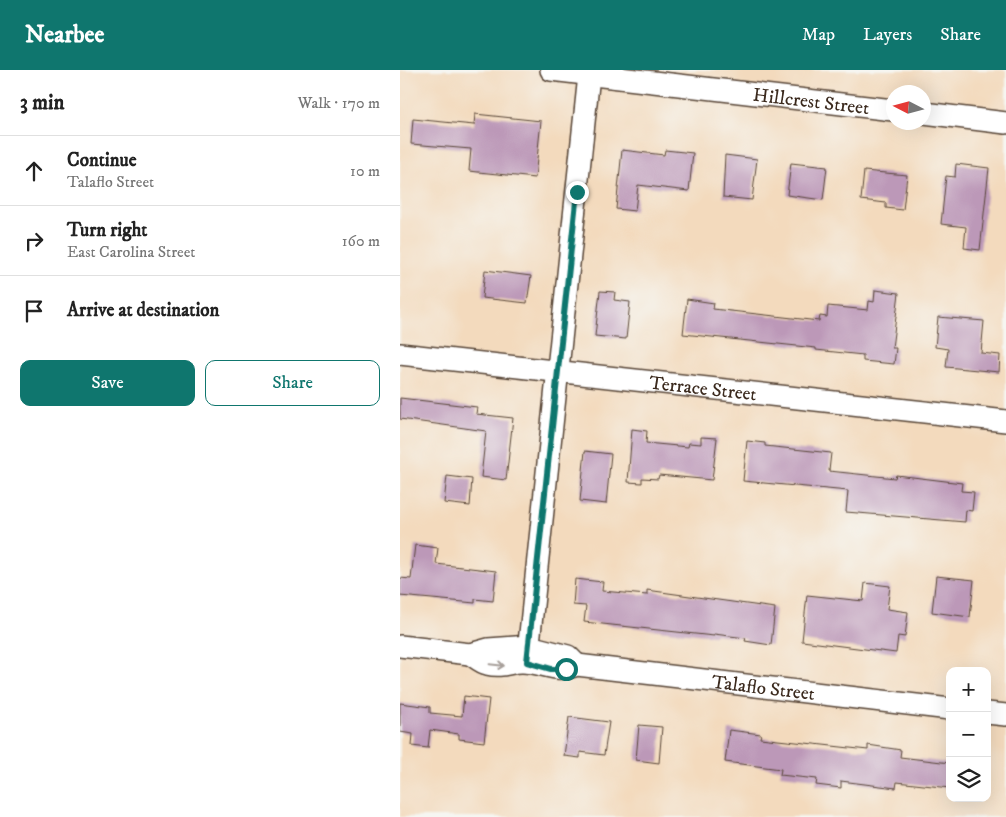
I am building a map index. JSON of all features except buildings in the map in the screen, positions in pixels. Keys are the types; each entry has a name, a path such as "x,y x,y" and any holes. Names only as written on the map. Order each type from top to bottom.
{"street":[{"name":"Hillcrest Street","path":"551,70 886,109"},
{"path":"528,654 557,373 582,73"},
{"path":"931,114 1006,122"},
{"name":"Terrace Street","path":"400,354 557,373 1006,421"},
{"name":"Talaflo Street","path":"400,646 470,654 486,664 507,666 520,662 528,654 559,669 566,669 577,665 946,708"},
{"path":"991,713 1006,715"}],"route":[{"path":"566,669 551,669 527,662 577,192"}]}
